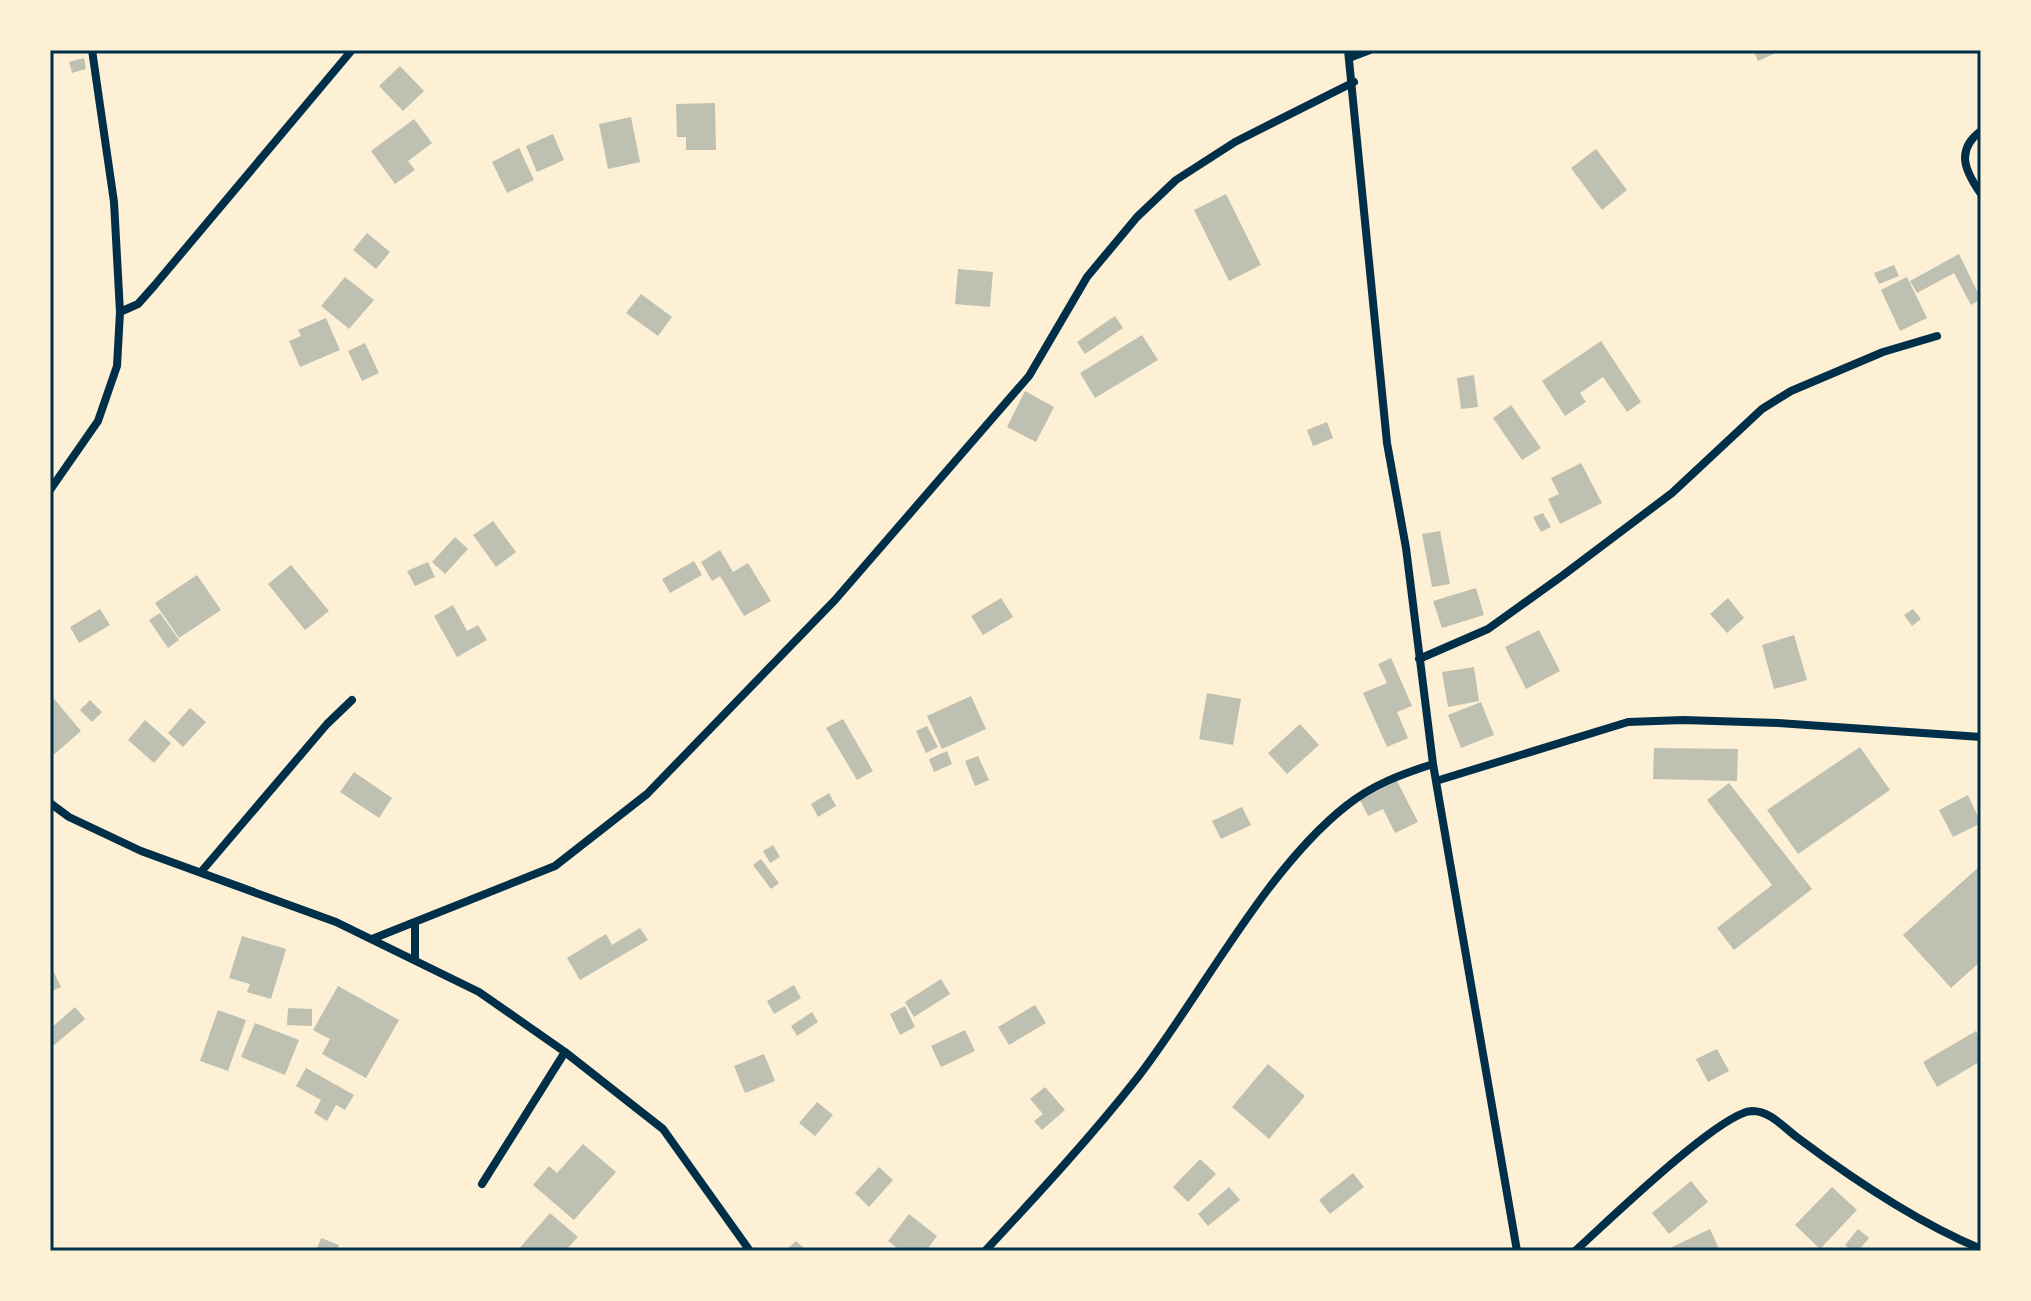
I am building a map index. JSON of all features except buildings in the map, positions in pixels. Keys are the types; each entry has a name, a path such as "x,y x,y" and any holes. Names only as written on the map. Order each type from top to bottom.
{"street":[{"path":"50,490 98,421 117,366 120,312 114,202 92,50"},
{"path":"120,312 138,304 154,286 352,50"},
{"path":"1370,50 1349,54 1387,443 1406,548 1433,764 1517,1251"},
{"path":"372,939 555,866 647,794 835,600 1029,376 1087,277 1137,217 1176,180 1235,142 1354,82"},
{"path":"1981,131 1965,147 1963,158 1969,177 1981,194"},
{"path":"1419,659 1488,629 1562,576 1672,493 1762,409 1791,391 1883,352 1937,336"},
{"path":"201,872 327,724 352,700"},
{"path":"1436,781 1628,722 1778,723 1981,737"},
{"path":"985,1251 1072,1157 1139,1076 1282,872 1316,833 1346,806 1374,787 1433,764"},
{"path":"50,803 69,817 141,851 372,939 479,992 565,1052 663,1129 746,1249"},
{"path":"415,923 415,959"},
{"path":"482,1184 565,1052"},
{"path":"1575,1251 1669,1168 1738,1115 1750,1111 1767,1113 1845,1172 1923,1220 1981,1249"}]}
